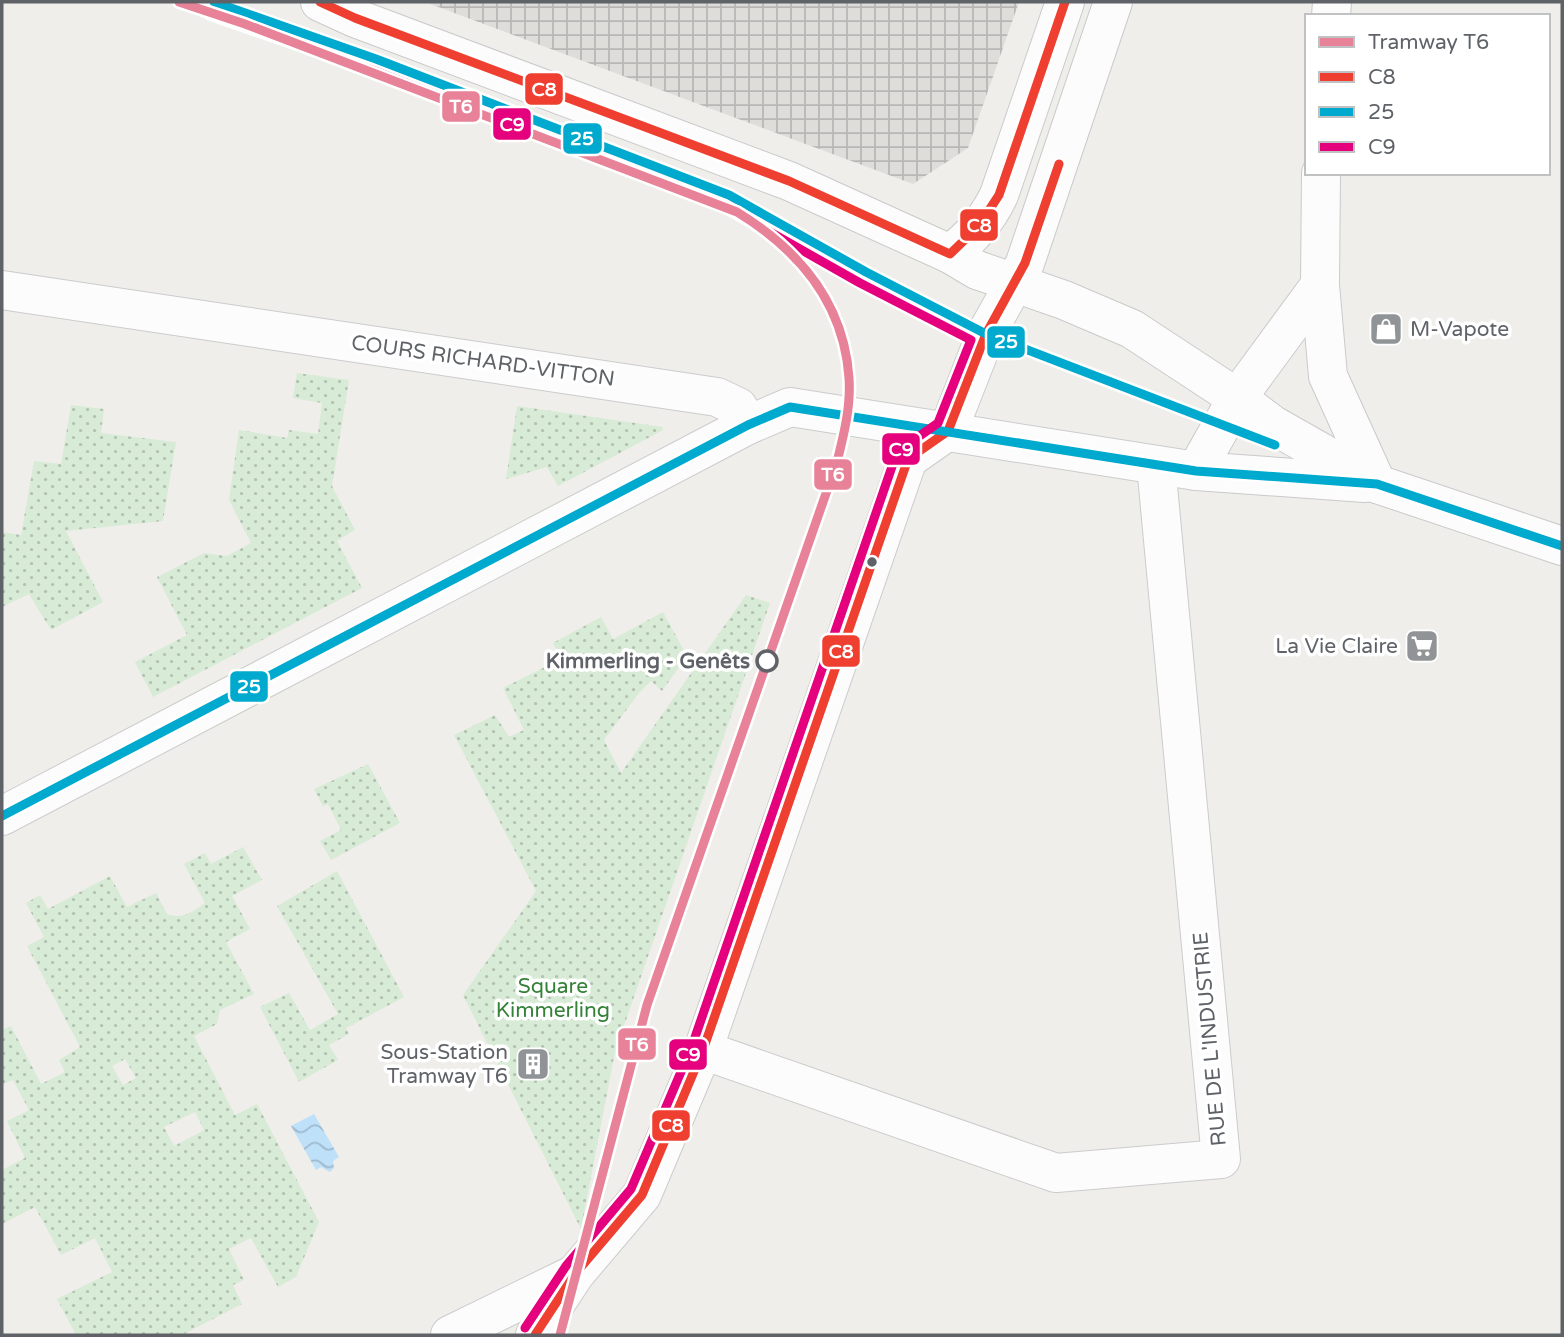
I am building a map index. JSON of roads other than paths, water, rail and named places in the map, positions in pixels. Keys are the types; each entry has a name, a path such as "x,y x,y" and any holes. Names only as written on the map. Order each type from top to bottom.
{"street":[{"path":"320,2 355,18 789,181 950,254 977,270 1132,328 1273,425 1377,484 1562,546"},
{"path":"950,254 990,216 1065,2"},
{"path":"535,1335 576,1274 642,1195 703,1050 908,460 948,431 986,334 1025,263 1113,2"},
{"path":"1321,175 1320,285 1328,376 1377,484"},
{"path":"1196,471 1237,398 1320,285"},
{"name":"COURS RICHARD-VITTON","path":"2,290 717,397 738,407 748,425"},
{"path":"2,816 748,425 790,407 1196,471 1377,484"},
{"name":"RUE DE L'INDUSTRIE","path":"703,1050 1056,1173 1221,1159 1156,465"},
{"path":"450,1335 576,1274"}],"water":[{"path":"314,1114 339,1157 333,1161 334,1168 330,1172 321,1167 316,1170 291,1126"}],"tram line":[{"name":"T6","path":"179,2 245,24 737,212 780,243 798,261 828,302 838,325 845,351 849,399 837,462 647,1005 560,1335"}],"place":[{"name":"M-Vapote","path":"1386,329"},
{"name":"La Vie Claire","path":"1422,646"},
{"name":"Kimmerling - Genêts","path":"767,661"},
{"name":"Sous-Station Tramway T6","path":"533,1064"}],"park label":[{"name":"Square Kimmerling","path":"553,998"}]}
